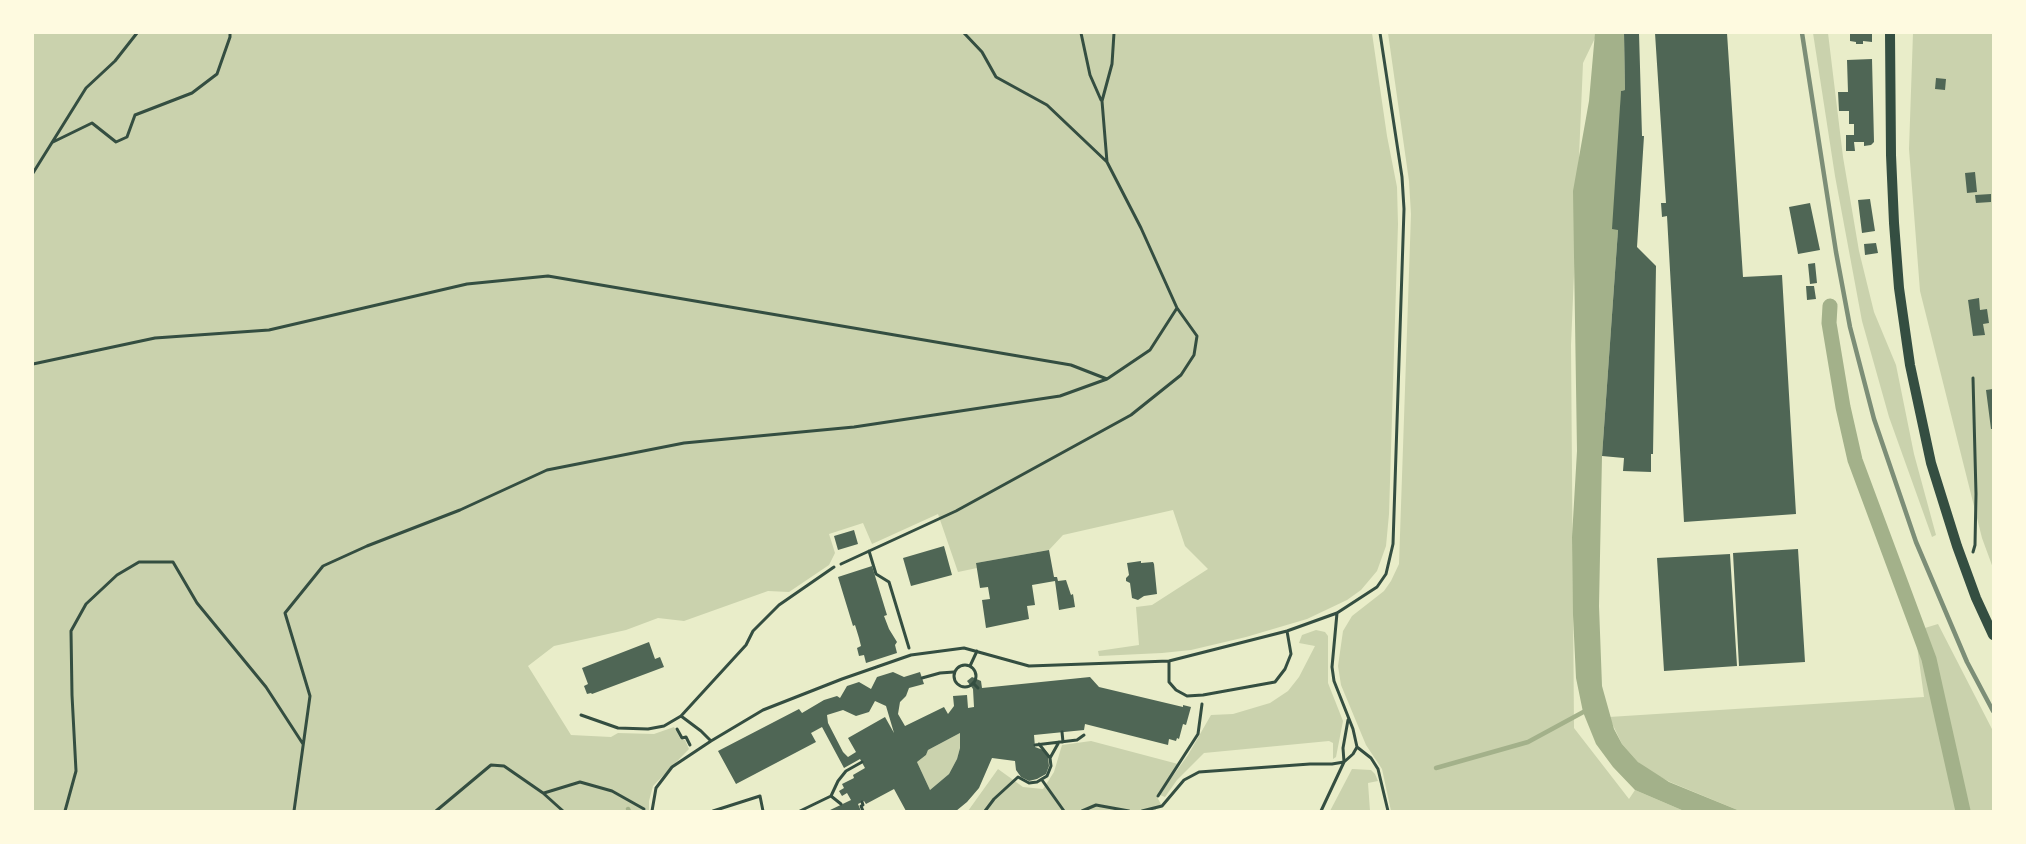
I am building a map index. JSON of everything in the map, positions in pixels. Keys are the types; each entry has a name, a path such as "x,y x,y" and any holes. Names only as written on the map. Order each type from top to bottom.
{"main road":[{"path":"1890,33 1894,223 1899,288 1910,365 1931,463 1966,571 1993,635"}],"lane":[{"path":"650,811 656,788 672,767 711,741 763,710 911,655 964,648 1029,666 1169,661 1287,631 1338,613 1377,587 1386,574 1394,544 1404,209 1402,177 1380,33"},
{"path":"581,715 618,728 648,729 664,726 681,716 746,645 753,631 779,605 834,567"},
{"path":"1338,613 1332,668 1334,681 1349,718 1357,747 1371,758 1378,769 1388,811"},
{"path":"1169,661 1169,682 1176,690 1188,696 1275,682 1285,669 1291,654 1287,631"},
{"path":"970,666 977,651"},
{"path":"961,665 970,666 976,674 973,683 964,687 959,686 955,682 954,672 961,665"},
{"path":"681,716 711,741"},
{"path":"1344,762 1343,748 1349,718"},
{"path":"1321,811 1344,762 1357,747"},
{"path":"1142,811 1162,806 1184,780 1199,772 1344,762"},
{"path":"1082,811 1096,805 1129,811"}],"path":[{"path":"33,173 86,88 115,61 137,33"},
{"path":"53,142 92,123 116,142 127,137 135,115 192,93 217,74 230,33"},
{"path":"834,567 956,511 1131,415 1181,375 1194,356 1197,336 1177,308 1141,228 1107,162 1047,105 996,77 982,52 964,33"},
{"path":"1081,33 1090,75 1102,101"},
{"path":"1107,162 1102,101 1112,64 1114,33"},
{"path":"33,364 155,338 269,330 467,284 548,276 1071,365 1107,379"},
{"path":"294,811 310,696 285,613 323,566 367,546 460,510 548,470 684,443 854,427 1060,396 1107,379 1150,350 1177,308"},
{"path":"1966,571 1975,545 1976,428 1973,378"},
{"path":"869,551 876,574 889,582 911,655"},
{"path":"65,811 76,771 72,695 72,631 86,604 117,575 139,562 172,562 197,603 266,687 303,744"},
{"path":"922,678 954,672"},
{"path":"973,683 978,688"},
{"path":"1162,806 1157,797 1159,792 1198,734 1203,695"},
{"path":"676,727 682,738 686,737 691,747"},
{"path":"1050,758 1061,742 1062,732"},
{"path":"985,811 994,799 1018,777 1029,783 1042,780 1047,776 1051,766 1050,758 1037,745 1077,740 1084,735"},
{"path":"800,811 831,796 846,771 862,762"},
{"path":"436,811 491,765 504,766 543,793 563,811"},
{"path":"1042,780 1064,811"},
{"path":"543,793 580,782 612,791 650,811"},
{"path":"713,811 760,796 764,811"},
{"path":"831,796 841,804"},
{"path":"862,802 863,811"}],"shaded area":[{"path":"33,33 1372,33 1397,187 1398,224 1389,514 1386,546 1377,571 1361,590 1347,600 1307,619 1191,650 1099,656 1098,651 1139,645 1136,607 1152,605 1208,569 1185,546 1173,510 1063,535 1049,550 976,563 977,568 958,572 938,514 872,544 863,523 829,534 835,553 829,565 789,592 768,591 684,621 658,618 626,630 554,646 528,666 571,735 611,737 618,733 654,734 674,727 681,740 685,740 689,749 653,786 649,811 33,811"},
{"path":"1388,33 1595,33 1595,38 1583,63 1571,345 1574,728 1629,799 1635,790 1684,811 1391,811 1382,769 1366,745 1341,685 1338,666 1343,631 1352,616 1384,591 1399,564 1411,214 1409,181"},
{"path":"1595,33 1624,33 1625,90 1621,91 1618,230 1602,456 1599,606 1602,686 1614,729 1622,744 1638,762 1669,782 1740,811 1684,811 1635,790 1613,767 1596,744 1583,712 1576,678 1572,537 1577,451 1573,191 1589,101"},
{"path":"1813,33 1828,33 1843,157 1859,251 1874,312 1896,365 1914,454 1936,535 1932,537 1889,417 1862,321 1835,176"},
{"path":"1913,33 1993,33 1993,568 1982,538 1920,291 1909,149"},
{"path":"1938,624 1993,731 1993,811 1740,811 1650,772 1622,744 1609,717 1924,697 1915,631"},
{"path":"1316,630 1325,632 1328,636 1328,683 1343,721 1336,757 1333,759 1333,743 1329,741 1204,753 1177,780 1165,797 1160,795 1188,755 1211,715 1233,714 1270,703 1288,691 1299,677 1315,646 1299,643 1302,635"},
{"path":"960,733 957,759 949,774 930,790 917,762 926,755 928,750"},
{"path":"1091,741 1178,764 1157,797 1162,806 1156,811 968,811 998,769 1023,787 1043,789 1054,772 1062,745"},
{"path":"1352,769 1371,770 1378,781 1368,783 1370,811 1330,811"}],"building":[{"path":"1624,33 1639,33 1642,136 1644,136 1637,247 1656,266 1651,472 1623,471 1624,458 1602,456 1618,230 1612,229 1621,91 1625,90"},
{"path":"1655,33 1727,33 1743,277 1782,275 1796,514 1684,522 1667,216 1662,217 1661,203 1666,203"},
{"path":"1850,33 1872,33 1872,42 1863,41 1863,44 1856,44 1850,41"},
{"path":"1872,59 1874,142 1864,146 1864,142 1854,142 1855,151 1846,151 1846,135 1854,135 1854,124 1849,124 1849,111 1839,111 1838,92 1848,92 1847,60"},
{"path":"1936,78 1946,79 1945,90 1935,89"},
{"path":"1975,172 1977,192 1967,193 1965,173"},
{"path":"1991,194 1991,202 1976,203 1975,195"},
{"path":"1870,199 1875,231 1862,233 1858,200"},
{"path":"1810,203 1820,250 1798,254 1789,207"},
{"path":"1876,243 1878,253 1865,255 1864,244"},
{"path":"1815,263 1817,283 1810,284 1808,264"},
{"path":"1806,286 1814,286 1816,299 1807,300"},
{"path":"1979,298 1980,310 1987,309 1989,323 1983,324 1985,335 1973,336 1968,300"},
{"path":"1993,389 1993,429 1991,429 1986,390"},
{"path":"854,530 858,544 838,550 834,536"},
{"path":"944,546 952,575 911,586 903,558"},
{"path":"1798,549 1805,662 1739,666 1733,553"},
{"path":"1049,550 1054,577 1057,577 1058,581 1066,580 1071,595 1073,594 1075,607 1059,610 1055,581 1032,585 1035,605 1027,606 1029,619 986,628 982,600 990,599 988,587 980,588 976,563"},
{"path":"1730,554 1737,666 1664,671 1657,558"},
{"path":"1141,561 1141,563 1153,562 1154,564 1157,594 1144,596 1138,600 1132,598 1130,583 1126,581 1129,575 1127,563"},
{"path":"872,566 887,615 884,616 897,642 895,645 897,653 866,663 864,655 859,656 857,648 861,646 859,638 838,577"},
{"path":"649,642 655,659 660,657 664,667 587,694 584,686 588,684 582,668"},
{"path":"893,672 904,677 920,672 924,684 909,688 906,696 900,702 898,714 905,726 944,707 948,714 954,706 953,696 967,695 968,708 974,707 973,689 967,681 972,677 981,681 982,688 1090,677 1099,687 1191,707 1179,739 1177,738 1176,741 1169,739 1168,745 1085,724 1084,730 1034,735 1035,747 1043,750 1048,757 1049,766 1046,774 1029,781 1021,777 1016,770 1015,761 992,758 979,788 956,811 906,811 894,789 866,804 864,801 858,804 861,811 828,811 851,800 847,793 842,796 839,791 844,788 842,784 854,778 853,775 865,768 860,759 844,768 822,727 811,733 816,742 736,784 718,751 799,709 802,713 824,700 837,696 840,698 847,686 859,682 871,689 877,677","holes":["875,701 886,706 894,733 885,717 848,738 856,752 848,757 828,723 827,715 843,710 856,716 869,712","960,733 957,759 949,774 930,790 917,762 926,755 928,750"]}],"waterway":[{"path":"1830,306 1829,323 1843,407 1855,460 1929,659 1963,811"},
{"path":"1436,768 1528,742 1587,710"}],"railway":[{"path":"1802,33 1836,252 1850,327 1874,419 1916,542 1967,662 1993,711"}]}
